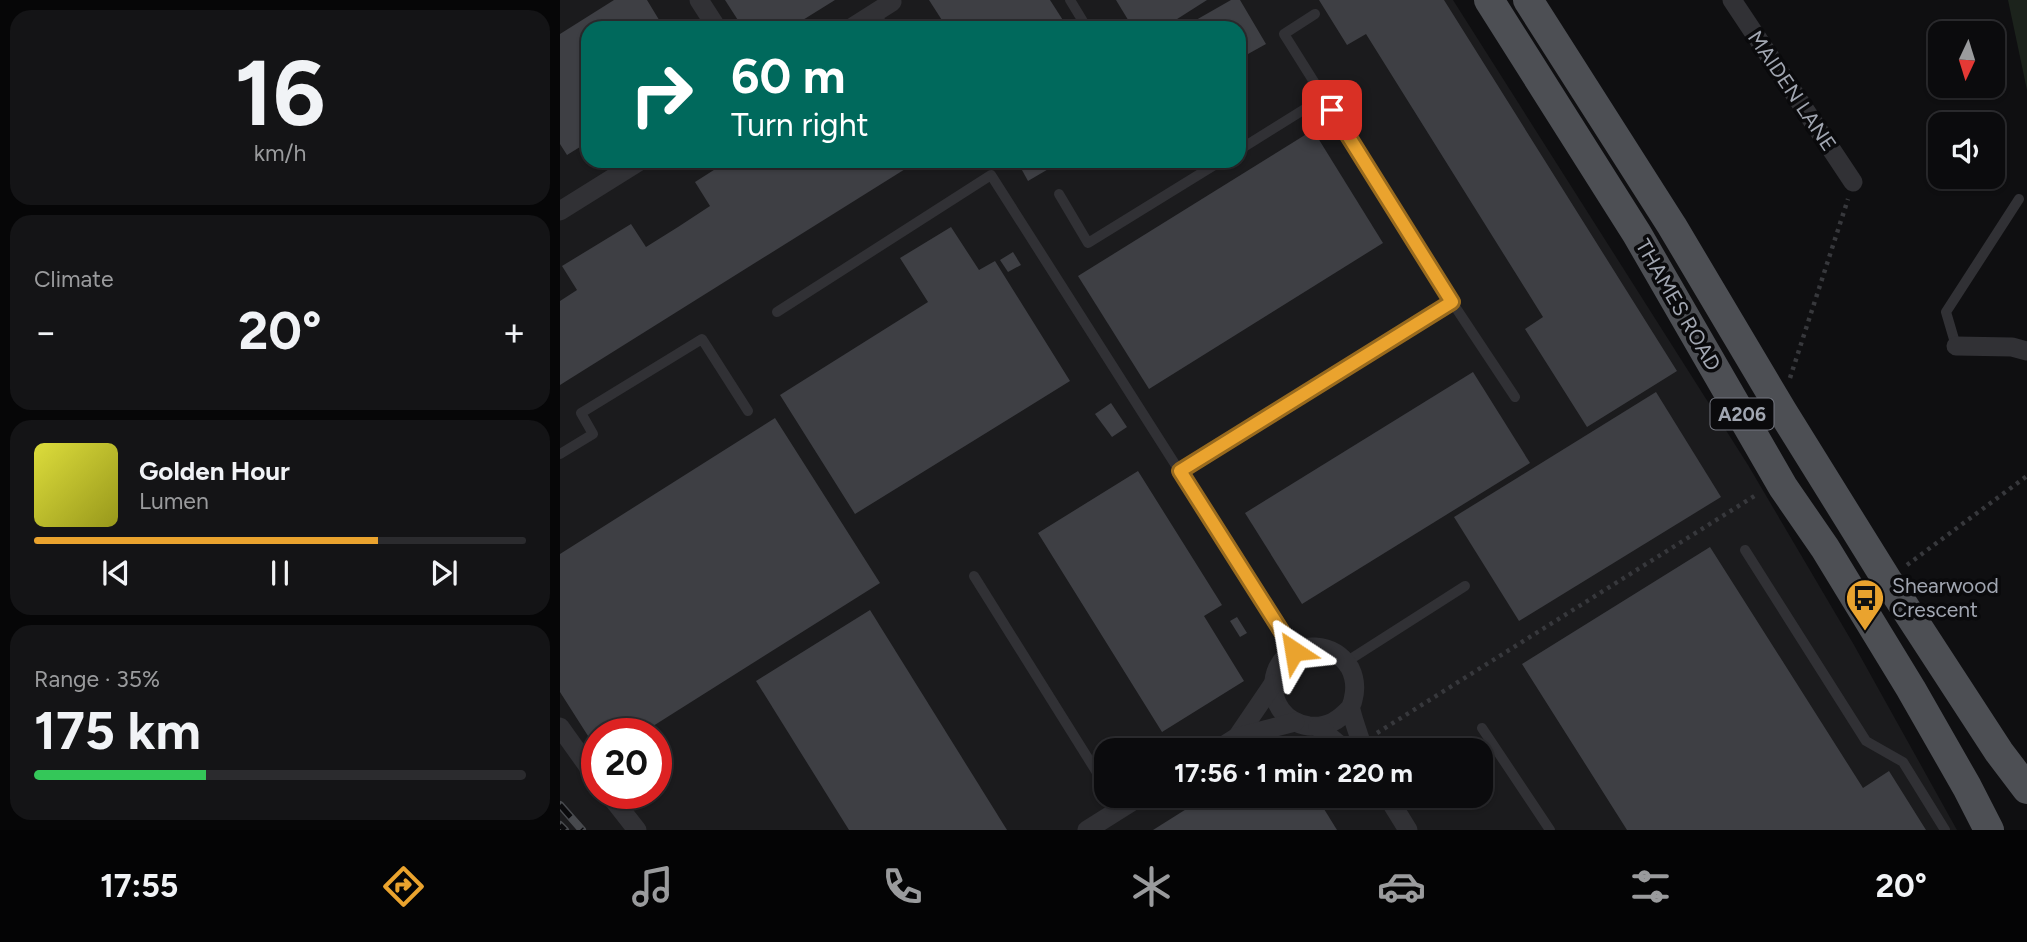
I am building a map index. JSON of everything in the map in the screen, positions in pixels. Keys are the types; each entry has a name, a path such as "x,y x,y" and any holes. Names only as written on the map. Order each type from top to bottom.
{"main road":[{"name":"THAMES ROAD","path":"1489,0 1637,234 1783,487 1825,548 1911,689 1989,830"},
{"name":"THAMES ROAD","path":"1528,0 1672,226 1887,580 1999,752 2027,789"}],"street":[{"path":"699,0 712,21"},
{"name":"MAIDEN LANE","path":"1732,0 1853,182"},
{"path":"880,21 892,2"},
{"path":"560,211 629,168"},
{"path":"1956,346 2012,347 2027,351"},
{"path":"1237,737 1273,684 1276,670 1294,651 1310,647 1326,648 1338,654 1353,676 1354,698 1351,707 1341,718 1318,727"},
{"path":"1273,684 1277,705 1285,715 1295,722 1318,727 1339,738"},
{"path":"1351,707 1356,738"},
{"path":"1237,737 1295,722"},
{"path":"560,727 581,757"},
{"path":"1087,830 1111,808"},
{"path":"1394,808 1408,830"},
{"path":"621,809 637,830"}],"lane":[{"path":"1070,0 1083,21"},
{"path":"1315,14 1284,34 1452,302 1515,397"},
{"path":"1246,146 1324,97"},
{"path":"1059,194 1088,243 1210,168"},
{"path":"777,312 991,175 1294,651"},
{"path":"1956,346 1946,312 2019,199"},
{"path":"1180,471 1452,302"},
{"path":"560,454 593,434 581,413 702,339 748,411"},
{"path":"1745,550 1866,741 1903,762 1945,830"},
{"path":"974,576 1094,769"},
{"path":"1346,663 1465,586"},
{"path":"1482,728 1550,830"}],"path":[{"path":"1788,383 1853,182"},
{"path":"1903,568 2027,476"},
{"path":"1374,738 1756,495 1758,481"}],"shaded area":[{"path":"560,0 1453,0 1748,465 1854,645 1957,830 560,830"},
{"path":"2008,0 2027,0 2027,90"}],"building":[{"path":"614,0 647,0 660,21 581,21 581,146 567,155 560,144 560,34"},
{"path":"725,0 835,0 801,21 738,21"},
{"path":"929,0 1050,0 1064,21 942,21"},
{"path":"1116,0 1207,0 1174,21 1129,21"},
{"path":"1231,0 1240,0 1266,44 1246,55 1246,21 1194,21"},
{"path":"1319,0 1444,0 1677,371 1587,427 1525,329 1543,317 1366,34 1347,45"},
{"path":"1313,130 1383,243 1149,389 1078,276"},
{"path":"717,168 907,168 560,385 560,301 577,290 562,266 631,224 646,247 678,227 710,206 695,182"},
{"path":"1021,168 1050,168 1028,181"},
{"path":"951,227 979,270 995,261 1070,381 855,514 780,395 928,302 900,258"},
{"path":"1013,252 1021,265 1008,272 1000,260"},
{"path":"1473,372 1530,463 1302,604 1245,513"},
{"path":"1656,392 1721,497 1519,621 1454,517"},
{"path":"1111,403 1127,427 1112,437 1095,414"},
{"path":"775,418 880,583 666,718 581,718 581,725 560,692 560,554"},
{"path":"1138,471 1222,605 1204,616 1244,681 1162,732 1038,533"},
{"path":"1710,547 1863,788 1889,771 1926,830 1627,830 1522,664"},
{"path":"870,610 1007,830 849,830 756,681"},
{"path":"1237,617 1247,633 1240,637 1230,621"},
{"path":"1188,808 1323,808 1337,830 1153,830"}],"railway":[{"path":"560,805 582,830"},
{"path":"560,825 565,830"}],"place":[{"name":"Shearwood Crescent","path":"1865,632"}],"route":[{"path":"1294,651 1180,471 1452,302 1332,110"}]}
